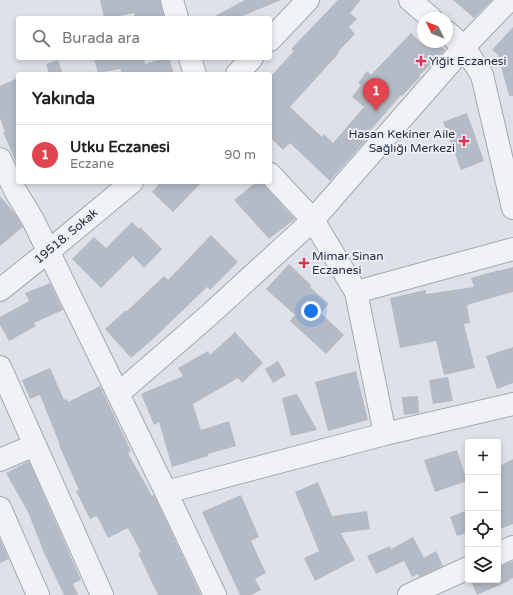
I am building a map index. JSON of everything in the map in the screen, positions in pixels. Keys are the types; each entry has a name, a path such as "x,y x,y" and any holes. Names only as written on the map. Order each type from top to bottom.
{"street":[{"path":"172,0 177,16"},
{"path":"272,38 308,0"},
{"path":"410,0 424,12"},
{"path":"118,394 208,316 313,220 464,47 509,0"},
{"path":"453,37 464,47 482,75 513,208"},
{"path":"191,60 194,72"},
{"path":"239,72 250,60"},
{"path":"0,159 16,192 49,251 215,595"},
{"path":"272,176 313,220 356,292 385,434"},
{"name":"19518. Sokak","path":"0,290 130,184"},
{"path":"356,292 513,249"},
{"path":"0,367 102,595"},
{"path":"166,492 385,434 513,404"},
{"path":"0,460 35,445"},
{"path":"0,508 38,595"},
{"path":"501,553 513,547"},
{"path":"409,595 465,569"}],"building":[{"path":"100,0 160,0 164,16 135,16 134,13 120,16 104,16"},
{"path":"245,0 281,0 243,16 215,16"},
{"path":"338,0 361,0 350,13 357,19 349,27 355,34 290,107 322,137 324,134 333,143 364,107 352,97 361,85 358,83 367,71 371,75 411,33 417,39 417,48 443,48 445,50 419,76 420,77 402,96 401,95 369,132 371,134 330,181 290,143 283,150 272,139 272,75 294,51 291,49"},
{"path":"453,0 492,0 474,18"},
{"path":"513,27 513,96 509,96 498,55 492,50"},
{"path":"58,60 62,72 48,72 46,64"},
{"path":"94,60 144,60 145,64 158,60 170,60 173,72 121,72 120,69 98,72"},
{"path":"16,79 16,162 3,132 5,132 0,118 0,86"},
{"name":"Hasan Kekiner Aile Sağlığı Merkezi","path":"467,113 484,161 461,170 443,122"},
{"path":"159,184 200,184 173,212 152,192"},
{"path":"254,184 263,184 295,219 269,239 234,200"},
{"path":"0,196 16,215 23,227 0,246"},
{"path":"132,222 139,229 140,227 162,249 144,268 133,256 101,288 72,259 94,237 106,248"},
{"path":"211,235 238,262 210,290 207,287 131,358 105,329 126,310 127,311 164,276 168,280"},
{"path":"289,264 311,285 310,287 329,304 321,313 344,335 326,354 290,321 295,315 266,289"},
{"path":"513,267 513,292 467,305 470,323 464,324 475,368 444,375 436,341 400,348 390,298 426,290 426,294 474,287 471,278"},
{"path":"50,283 63,310 34,323 36,326 9,341 0,325 0,317 29,301 25,293"},
{"path":"235,332 263,363 242,383 238,378 193,404 201,430 229,421 236,446 172,467 159,422 154,425 141,394 183,376 178,368 208,351 210,355"},
{"path":"513,347 513,383 497,389 486,356"},
{"path":"278,361 286,375 273,383 265,369"},
{"path":"50,368 64,400 67,399 68,402 100,386 131,451 128,453 152,496 154,495 201,595 158,595 138,553 141,552 128,528 108,538 97,516 90,519 76,491 79,490 59,445 40,395 30,399 22,380"},
{"path":"356,371 368,420 328,431 315,382"},
{"path":"448,377 453,401 433,404 429,380"},
{"path":"297,394 317,430 291,436 282,398"},
{"path":"418,396 419,413 404,415 402,397"},
{"path":"457,450 465,475 465,482 435,492 424,460"},
{"path":"513,459 513,524 501,529 501,475 501,465"},
{"path":"29,461 81,580 73,584 78,595 64,595 44,553 28,512 6,473"},
{"path":"318,482 332,516 367,511 370,529 341,533 355,560 315,581 304,558 319,551 295,492"},
{"path":"241,495 259,537 251,541 266,573 255,579 261,590 251,595 240,595 202,512"},
{"path":"465,511 465,533 457,536 450,517"},
{"path":"413,537 424,558 436,551 443,566 419,577 418,574 412,577 404,561 376,574 367,556 390,546 391,549"},
{"path":"0,539 9,559 0,563"},
{"path":"513,561 513,578 477,595 472,583 501,583 501,565"}],"place":[{"name":"Yiğit Eczanesi","path":"421,61"},
{"name":"Utku Eczanesi","path":"376,111"},
{"name":"Hasan Kekiner Aile Sağlığı Merkezi","path":"464,141"},
{"name":"Mimar Sinan Eczanesi","path":"304,263"}]}
